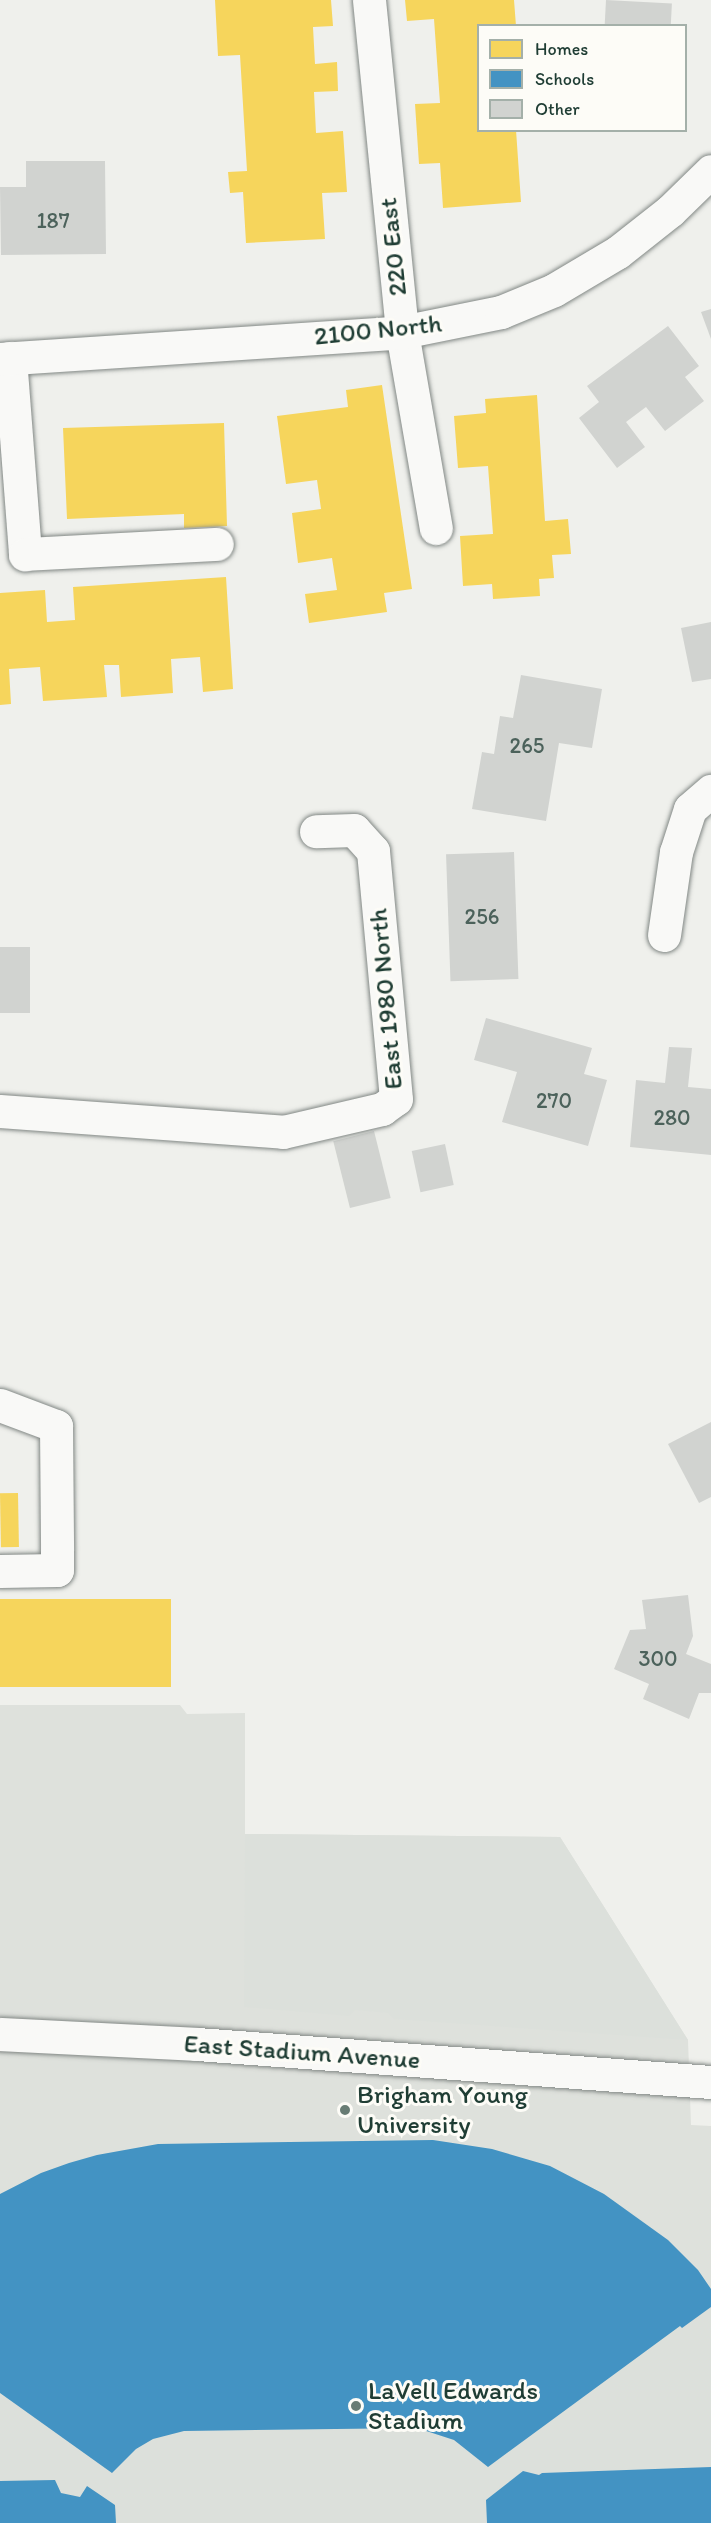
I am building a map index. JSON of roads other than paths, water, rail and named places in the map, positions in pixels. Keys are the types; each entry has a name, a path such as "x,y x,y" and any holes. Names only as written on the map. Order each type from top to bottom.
{"street":[{"name":"220 East","path":"369,0 402,332 436,528"},
{"name":"2100 North","path":"5,358 402,332 501,312 554,290 618,252 670,211 711,171"},
{"path":"5,358 25,554 217,544"},
{"path":"664,935 676,852 690,809 711,791"},
{"name":"East 1980 North","path":"0,1111 283,1132 382,1109 396,1100 372,850 354,830 316,831"},
{"path":"0,1405 56,1426 57,1570 0,1571"},
{"name":"East Stadium Avenue","path":"0,2034 197,2044 711,2082"}],"place":[{"name":"Brigham Young University","path":"345,2110"},
{"name":"LaVell Edwards Stadium","path":"356,2406"}]}
